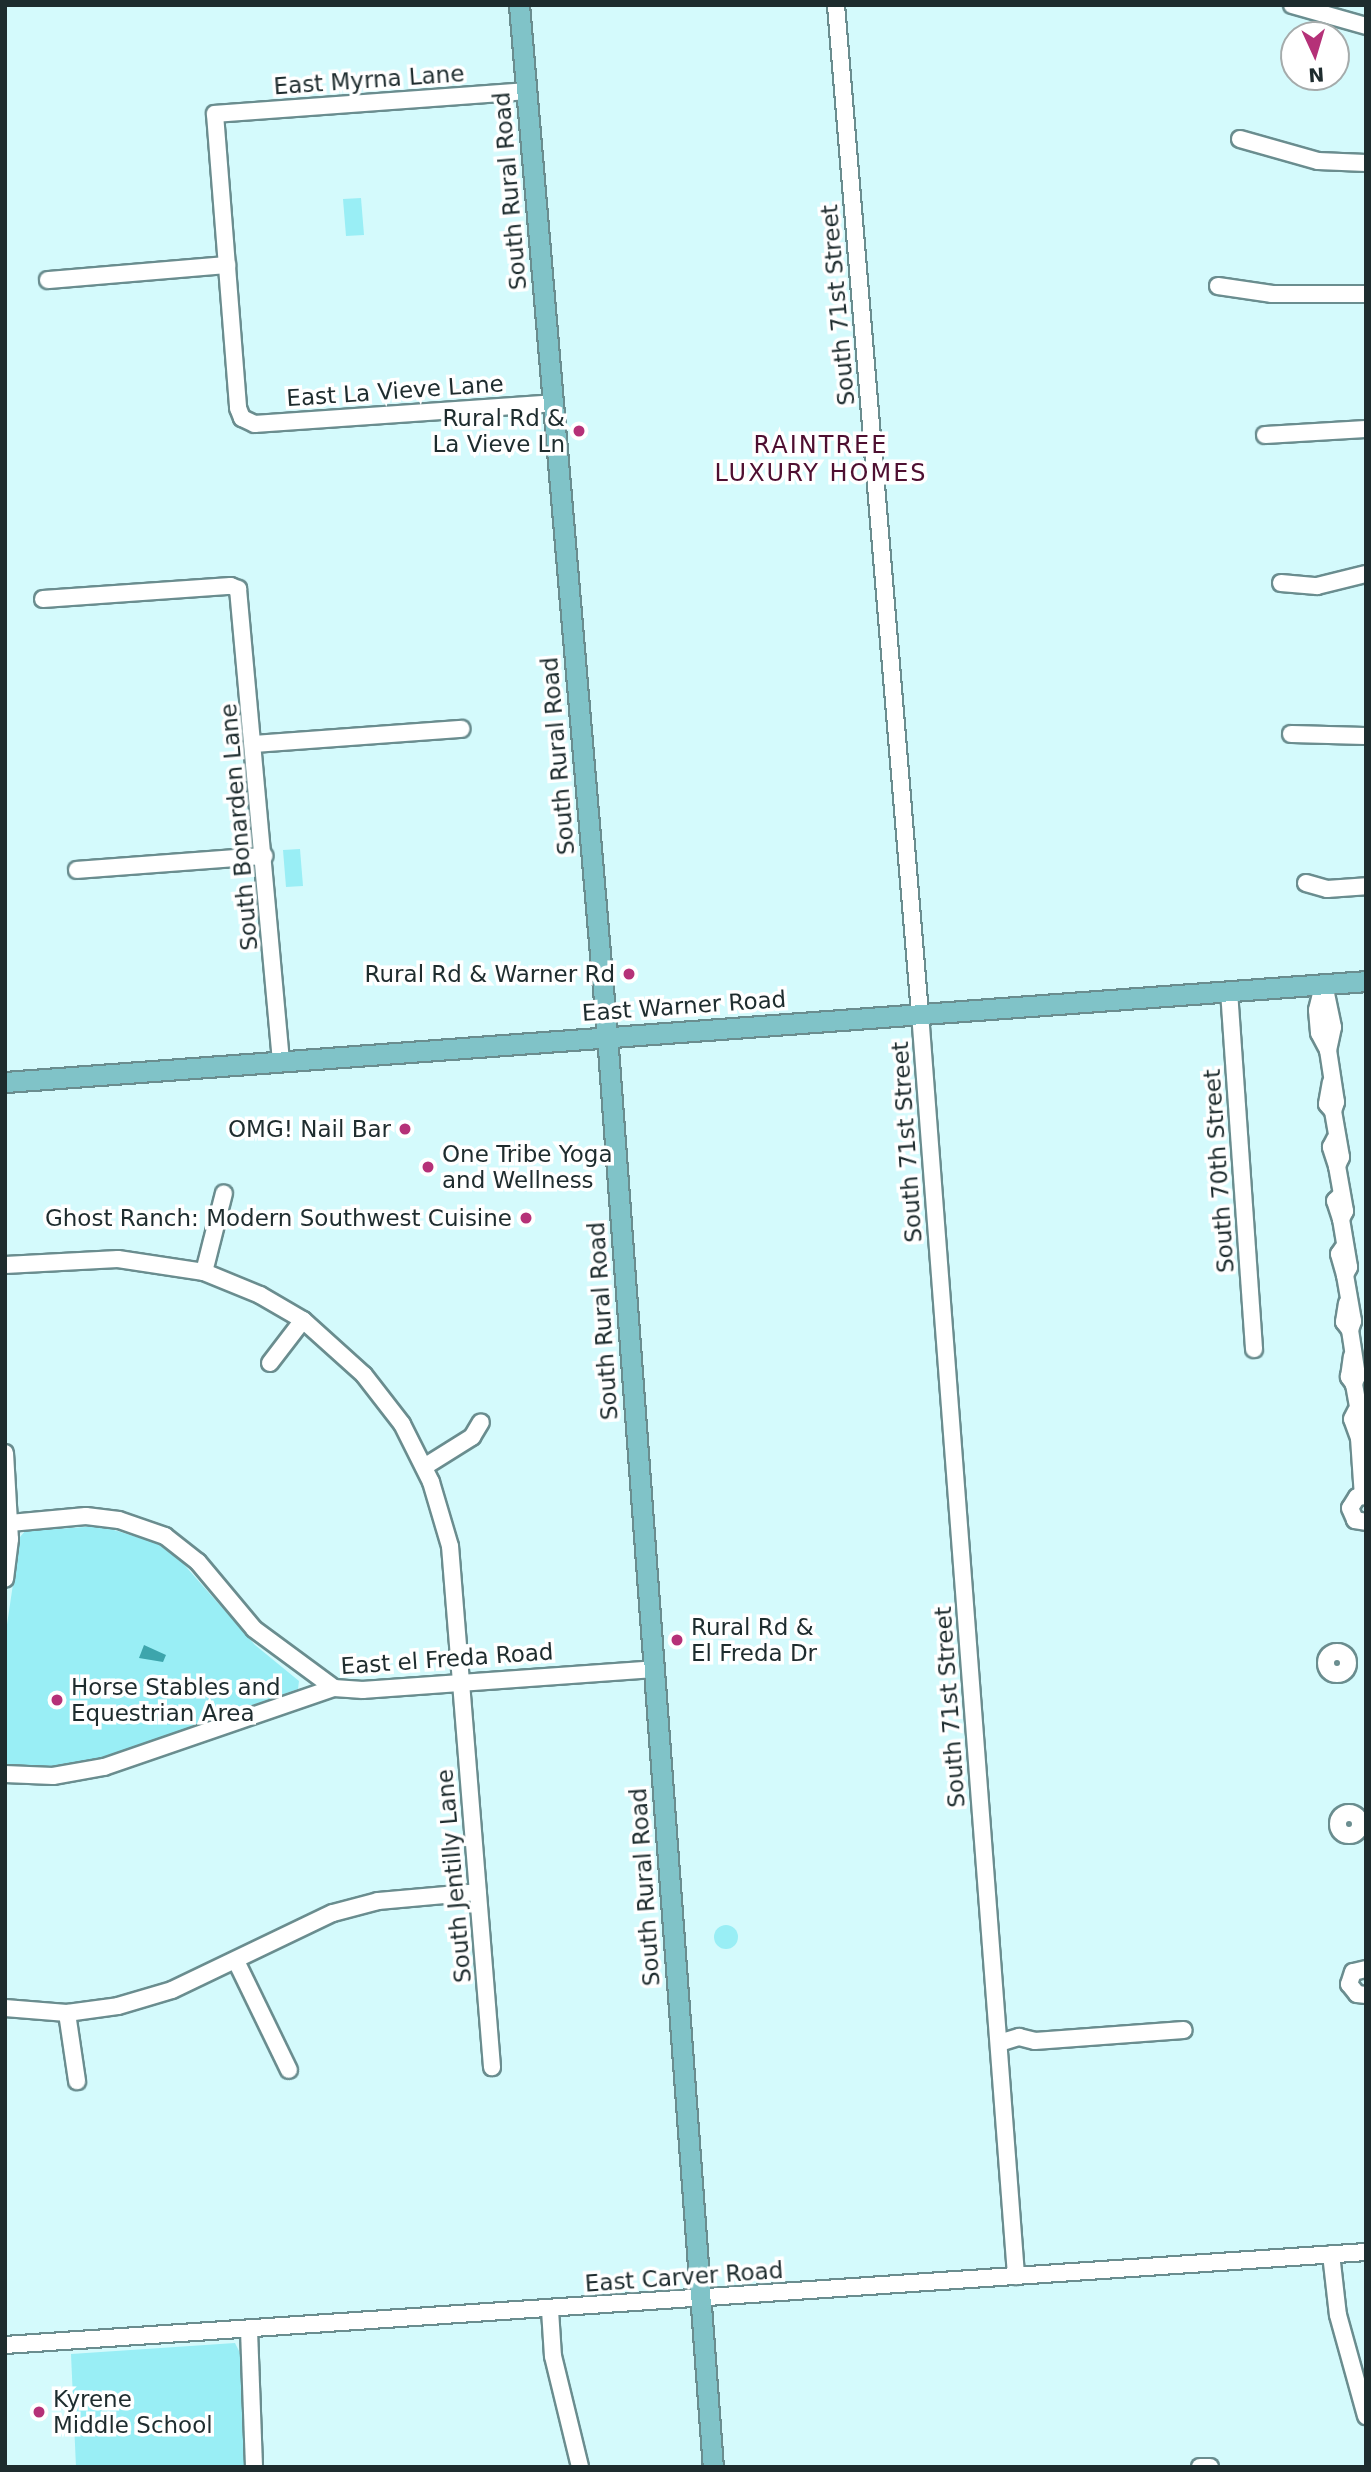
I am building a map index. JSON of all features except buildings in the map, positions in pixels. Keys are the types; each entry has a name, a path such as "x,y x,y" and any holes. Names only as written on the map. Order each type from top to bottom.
{"main road":[{"name":"South Rural Road","path":"519,5 607,1035 713,2467"},
{"name":"East Warner Road","path":"5,1082 607,1035 1366,981"}],"street":[{"name":"South 71st Street","path":"836,5 920,1013 1016,2276"},
{"path":"1292,5 1366,26"},
{"name":"East Myrna Lane","path":"227,265 215,114 527,91"},
{"path":"1240,139 1318,161 1366,163"},
{"path":"48,280 227,265"},
{"name":"East La Vieve Lane","path":"227,265 242,418 255,424 552,403"},
{"path":"1218,286 1272,295 1366,294"},
{"path":"1265,435 1366,429"},
{"path":"1281,583 1317,586 1366,574"},
{"name":"South Bonarden Lane","path":"43,599 231,586 238,589 255,744 281,1061"},
{"path":"255,744 461,729"},
{"path":"1291,734 1366,736"},
{"path":"77,870 264,856"},
{"path":"1306,883 1327,888 1366,886"},
{"path":"1324,984 1334,1033 1328,1049 1331,1082 1327,1104 1333,1111 1335,1139 1331,1147 1337,1166 1340,1196 1335,1201 1341,1219 1343,1248 1339,1254 1345,1275 1348,1303 1344,1322 1350,1330 1352,1356 1349,1377 1354,1384 1356,1411 1352,1419 1359,1438 1364,1496 1353,1500 1350,1508 1355,1520 1366,1522"},
{"name":"South 70th Street","path":"1229,990 1254,1349"},
{"path":"204,1272 225,1193"},
{"name":"South Jentilly Lane","path":"5,1265 118,1259 204,1272 260,1295 303,1320 364,1375 402,1424 424,1467 450,1546 492,2067"},
{"path":"270,1363 303,1320"},
{"path":"424,1467 472,1437 481,1422"},
{"path":"5,1453 10,1522 5,1579"},
{"path":"10,1522 86,1516 119,1520 165,1536 198,1562 254,1629 334,1688"},
{"path":"1348,1662 1366,1660"},
{"name":"East el Freda Road","path":"5,1774 53,1776 104,1767 334,1688 363,1690 653,1669"},
{"path":"5,2008 67,2013 118,2006 173,1990 333,1913 378,1901 478,1892"},
{"path":"236,1961 289,2070"},
{"path":"1366,1969 1356,1970 1349,1979 1353,1992 1366,1995"},
{"path":"67,2013 77,2081"},
{"path":"999,2042 1019,2037 1035,2041 1184,2030"},
{"name":"East Carver Road","path":"5,2345 550,2310 1366,2252"},
{"path":"1331,2254 1338,2315 1366,2416"},
{"path":"550,2310 553,2356 580,2467"},
{"path":"249,2330 254,2467"},
{"path":"1200,2467 1210,2466"}],"shaded area":[{"path":"361,198 364,235 346,236 343,199"},
{"path":"300,849 303,886 286,887 283,850"},
{"path":"101,1526 156,1543 180,1560 255,1645 299,1681 298,1689 91,1762 46,1768 5,1764 5,1638 20,1537 25,1531"},
{"path":"144,1645 166,1655 163,1662 139,1658"},
{"path":"726,1925 735,1928 738,1937 735,1946 726,1949 717,1946 714,1937 717,1928"},
{"path":"235,2343 240,2353 247,2467 76,2467 71,2354"}],"place":[{"name":"Rural Rd & La Vieve Ln","path":"579,431"},
{"name":"Rural Rd & Warner Rd","path":"629,974"},
{"name":"OMG! Nail Bar","path":"405,1129"},
{"name":"One Tribe Yoga and Wellness","path":"428,1167"},
{"name":"Ghost Ranch: Modern Southwest Cuisine","path":"526,1218"},
{"name":"Rural Rd & El Freda Dr","path":"677,1640"},
{"name":"Horse Stables and Equestrian Area","path":"57,1700"},
{"name":"Kyrene Middle School","path":"39,2412"}],"district":[{"name":"RAINTREE LUXURY HOMES","path":"821,460"}]}
